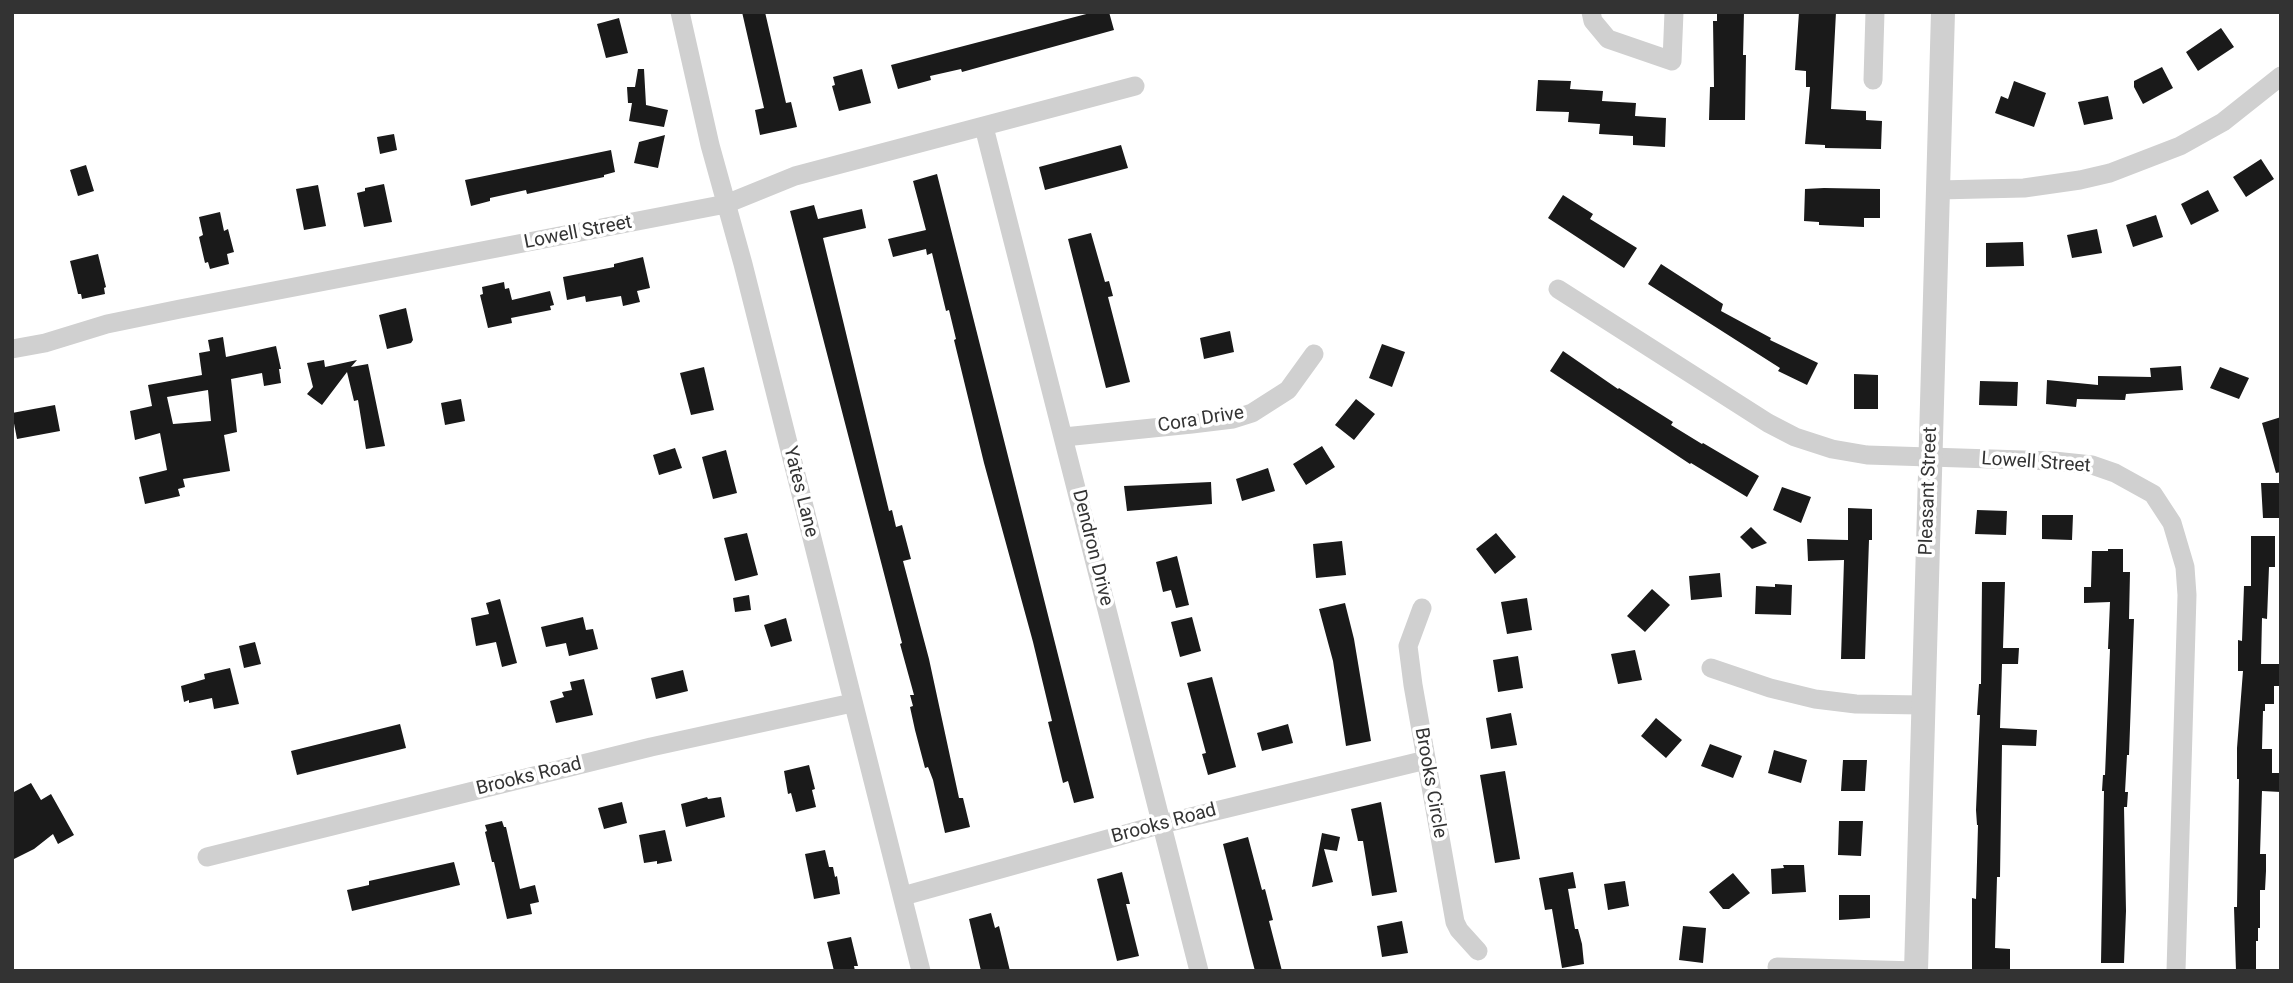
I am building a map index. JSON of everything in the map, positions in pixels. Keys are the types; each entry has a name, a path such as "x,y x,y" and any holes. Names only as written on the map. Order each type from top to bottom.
{"street":[{"name":"Yates Lane","path":"681,12 710,145 921,971"},
{"path":"1591,12 1593,21 1608,39 1672,61 1674,12"},
{"path":"1873,80 1875,12"},
{"name":"Pleasant Street","path":"1916,971 1943,12"},
{"path":"1938,190 2033,187 2110,173 2180,146 2223,122 2281,76"},
{"name":"Lowell Street","path":"12,349 45,343 107,324 180,309 726,204 795,176 1135,86"},
{"name":"Dendron Drive","path":"984,127 1199,971"},
{"name":"Lowell Street","path":"1558,289 1768,423 1795,437 1832,449 1867,455 2054,461 2092,466 2115,473 2153,494 2172,523 2185,566 2187,596 2176,971"},
{"name":"Cora Drive","path":"1064,437 1233,419 1252,413 1288,390 1314,354"},
{"name":"Brooks Circle","path":"1422,608 1408,646 1426,760 1455,922 1478,951"},
{"path":"1712,668 1770,688 1815,699 1856,704 1923,705"},
{"name":"Brooks Road","path":"207,857 651,747 852,703"},
{"name":"Brooks Road","path":"903,895 1162,824 1426,760"},
{"path":"1777,967 1916,971"}],"building":[{"path":"742,12 765,12 786,103 791,102 797,127 760,135 755,110 764,108"},
{"path":"1094,12 1109,12 1114,30 962,72 961,69 930,76 931,80 898,89 891,65"},
{"path":"1717,12 1744,12 1745,120 1709,120 1710,87 1714,87 1713,21 1717,21"},
{"path":"1799,12 1836,12 1831,109 1866,111 1866,120 1882,121 1881,149 1825,148 1825,145 1805,144 1810,87 1806,87 1806,71 1795,70"},
{"path":"619,18 628,53 606,58 597,24"},
{"path":"2221,28 2234,47 2198,71 2186,52"},
{"path":"2162,67 2173,88 2143,104 2134,87 2134,81"},
{"path":"638,69 644,69 646,105 668,110 664,127 629,121 632,103 628,103 627,87 635,87"},
{"path":"862,69 871,103 839,111 832,86 835,85 833,77"},
{"path":"1538,80 1571,81 1570,89 1603,91 1602,101 1636,103 1635,116 1666,118 1665,147 1633,145 1633,136 1599,134 1600,124 1568,122 1569,112 1536,111"},
{"path":"2014,81 2046,93 2034,127 1995,113 2001,96 2008,99"},
{"path":"2108,96 2113,119 2084,125 2078,102"},
{"path":"394,134 397,150 380,154 377,137"},
{"path":"665,135 658,168 634,163 639,142"},
{"path":"1121,145 1128,168 1045,190 1039,167"},
{"path":"611,150 615,172 604,177 527,194 526,190 490,198 490,201 471,206 465,180"},
{"path":"2261,159 2274,179 2246,197 2233,177"},
{"path":"86,165 94,191 78,196 70,170"},
{"path":"937,174 1094,798 1074,803 1068,781 1063,783 1048,722 1052,721 1033,642 984,463 949,310 946,311 932,253 927,255 926,249 893,257 888,239 926,230 913,181"},
{"path":"384,184 392,222 364,227 357,193 365,191 365,188"},
{"path":"318,185 326,226 304,230 296,189"},
{"path":"1805,189 1880,189 1880,218 1864,218 1864,227 1819,225 1819,222 1804,221"},
{"path":"2208,190 2219,211 2191,225 2181,204"},
{"path":"1563,195 1593,214 1590,219 1637,248 1624,268 1548,218"},
{"path":"814,205 818,219 862,209 866,228 823,238 889,511 892,510 896,527 902,525 911,559 903,561 929,659 959,798 963,798 970,827 945,833 933,780 928,767 925,768 915,730 910,707 913,706 910,695 914,695 900,644 902,643 790,211"},
{"path":"220,212 224,231 228,229 234,252 227,254 229,264 210,269 208,262 205,263 199,237 203,235 199,217"},
{"path":"2156,215 2163,237 2133,247 2126,225"},
{"path":"2097,229 2102,253 2072,258 2067,235"},
{"path":"1091,233 1105,282 1109,281 1113,296 1108,297 1130,382 1106,388 1068,239"},
{"path":"2023,242 2024,266 1986,267 1986,243"},
{"path":"98,254 106,287 105,294 82,299 81,294 78,294 70,261"},
{"path":"643,257 650,288 637,291 640,302 623,306 621,296 586,302 585,296 567,300 563,277 614,267 614,264"},
{"path":"1661,264 1723,304 1721,311 1771,338 1770,340 1818,363 1807,385 1778,371 1780,368 1648,284"},
{"path":"504,282 505,289 509,288 512,300 550,291 554,305 550,306 551,310 511,318 512,323 488,328 480,295 483,294 482,287"},
{"path":"406,308 413,340 411,343 387,349 379,315"},
{"path":"1230,331 1234,352 1204,359 1200,338"},
{"path":"223,337 226,357 276,346 281,383 264,386 262,373 231,379 237,432 224,435 230,471 183,479 185,487 178,489 180,496 145,504 139,477 167,470 160,433 135,440 130,411 152,406 148,385 202,375 199,353 210,351 208,340","holes":["208,390 211,421 173,424 167,397"]},
{"path":"1382,344 1405,352 1392,387 1369,378"},
{"path":"1563,351 1618,389 1673,422 1671,425 1759,476 1747,497 1690,464 1550,371"},
{"path":"324,360 325,367 357,360 351,367 368,364 385,446 366,449 358,400 354,401 347,372 322,405 307,394 313,387 307,363"},
{"path":"2181,366 2183,390 2126,394 2125,400 2077,399 2076,407 2046,404 2047,380 2098,385 2098,376 2151,377 2150,368"},
{"path":"704,367 714,410 691,415 680,373"},
{"path":"2220,367 2249,378 2239,399 2210,388"},
{"path":"1854,374 1878,375 1878,409 1854,409"},
{"path":"1980,381 2018,382 2017,406 1979,405"},
{"path":"461,399 465,421 445,425 441,403"},
{"path":"1356,399 1375,414 1354,440 1335,425"},
{"path":"55,405 60,431 17,439 12,413"},
{"path":"2281,417 2281,472 2276,473 2262,423"},
{"path":"1322,446 1335,467 1306,485 1293,464"},
{"path":"675,448 682,468 659,475 653,455"},
{"path":"726,450 737,493 713,499 702,457"},
{"path":"1268,468 1275,491 1242,501 1236,479"},
{"path":"1211,482 1212,504 1127,511 1124,486"},
{"path":"2261,483 2281,483 2281,518 2263,518"},
{"path":"1782,487 1811,497 1801,523 1773,510"},
{"path":"1848,508 1872,509 1865,659 1841,659 1844,560 1808,561 1807,539 1848,540"},
{"path":"1977,510 2007,511 2006,535 1975,534"},
{"path":"2042,515 2073,515 2072,540 2042,539"},
{"path":"1751,527 1767,543 1752,549 1740,537"},
{"path":"747,533 758,575 735,581 724,538"},
{"path":"1496,533 1516,557 1495,574 1476,549"},
{"path":"2251,536 2275,536 2275,567 2269,567 2267,619 2262,618 2261,664 2281,664 2281,686 2274,686 2274,704 2265,704 2262,749 2272,749 2272,773 2281,773 2281,792 2262,791 2260,854 2266,854 2266,871 2265,890 2260,890 2256,971 2236,971 2234,907 2237,907 2237,748 2243,671 2238,671 2238,640 2242,641 2244,586 2251,586"},
{"path":"1342,541 1346,575 1316,578 1313,544"},
{"path":"2123,549 2123,572 2130,572 2129,619 2134,619 2125,792 2128,792 2127,807 2124,807 2124,963 2101,963 2102,791 2105,775 2110,602 2084,603 2084,587 2091,587 2092,551"},
{"path":"1177,556 1189,605 1176,608 1171,590 1163,592 1156,562"},
{"path":"1720,573 1722,597 1691,600 1689,576"},
{"path":"1982,582 2005,582 2003,648 2019,648 2018,664 2002,664 2000,728 2037,730 2036,746 2002,745 2000,877 1997,877 1995,948 2010,949 2010,969 2000,971 1972,971 1972,898 1976,899 1978,825 1976,810 1980,715 1977,715 1981,684"},
{"path":"1775,584 1792,585 1791,615 1755,614 1756,586 1775,587"},
{"path":"1652,589 1670,605 1645,632 1627,616"},
{"path":"749,595 751,610 735,612 733,598"},
{"path":"1527,598 1532,630 1507,634 1501,602"},
{"path":"500,599 517,663 502,667 496,642 476,646 471,618 489,614 486,603"},
{"path":"1345,603 1354,639 1371,741 1346,746 1333,661 1319,609"},
{"path":"583,617 586,630 593,629 598,649 569,656 566,643 546,647 541,627"},
{"path":"1192,617 1201,651 1180,657 1171,622"},
{"path":"786,618 792,641 771,647 764,625"},
{"path":"255,642 261,664 244,668 239,646"},
{"path":"1635,650 1642,680 1618,684 1611,654"},
{"path":"1518,656 1523,688 1498,692 1493,660"},
{"path":"230,668 239,704 214,709 212,698 184,702 181,686 205,679 204,674"},
{"path":"683,670 688,691 656,699 651,678"},
{"path":"1212,677 1236,767 1208,775 1202,754 1206,753 1187,683"},
{"path":"584,679 593,715 556,723 550,701 564,697 562,692 572,690 570,682"},
{"path":"1511,713 1517,745 1491,749 1486,718"},
{"path":"1656,718 1682,740 1666,758 1641,736"},
{"path":"400,724 406,748 297,775 291,751"},
{"path":"1288,724 1293,743 1262,751 1257,733"},
{"path":"1710,744 1742,756 1733,778 1701,766"},
{"path":"1774,750 1807,760 1801,783 1768,773"},
{"path":"1843,760 1867,760 1865,791 1841,791"},
{"path":"809,765 816,807 796,812 791,793 788,794 784,771"},
{"path":"1505,771 1520,859 1495,863 1480,775"},
{"path":"31,783 41,800 51,794 74,835 58,844 53,834 34,849 12,860 12,793"},
{"path":"707,797 721,797 725,817 686,827 681,804"},
{"path":"622,802 627,823 604,829 598,808"},
{"path":"1381,802 1397,892 1372,896 1363,841 1358,841 1351,809"},
{"path":"502,821 506,827 520,889 535,885 539,902 530,904 532,914 507,919 485,832 485,825"},
{"path":"1839,821 1863,821 1861,856 1838,855"},
{"path":"665,830 672,861 644,863 639,835"},
{"path":"1322,833 1340,837 1337,851 1324,849 1333,882 1312,887"},
{"path":"1248,837 1273,920 1269,921 1282,971 1255,971 1250,952 1223,844"},
{"path":"825,850 829,867 833,867 835,877 837,876 840,894 814,899 805,854"},
{"path":"454,862 460,885 352,911 347,890 369,885 369,881"},
{"path":"1783,865 1804,865 1806,892 1772,894 1771,869 1784,868"},
{"path":"1122,872 1130,904 1126,904 1139,956 1117,961 1097,879"},
{"path":"1573,872 1576,888 1568,889 1575,929 1578,929 1582,944 1584,964 1562,968 1552,909 1545,910 1539,878"},
{"path":"1733,873 1750,893 1729,909 1723,909 1709,892"},
{"path":"1625,881 1629,906 1608,910 1604,884"},
{"path":"1839,895 1870,895 1870,918 1839,920"},
{"path":"991,913 995,928 999,926 1010,971 981,971 969,919"},
{"path":"1402,921 1408,953 1382,957 1377,926"},
{"path":"1683,926 1706,928 1703,963 1679,960"},
{"path":"851,937 858,966 854,966 855,971 834,971 827,942"}]}
